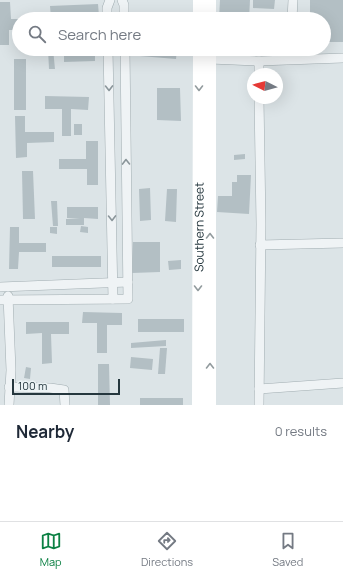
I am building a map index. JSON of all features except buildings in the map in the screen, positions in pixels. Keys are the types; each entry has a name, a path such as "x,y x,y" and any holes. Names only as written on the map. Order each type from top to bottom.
{"main road":[{"path":"199,0 199,12"},
{"path":"210,0 210,12"},
{"name":"Southern Street","path":"198,405 199,56"},
{"name":"Southern Street","path":"210,56 210,405"}],"street":[{"path":"107,12 110,0"},
{"path":"122,0 124,12"},
{"path":"292,12 293,0"},
{"path":"108,56 113,299"},
{"path":"4,300 128,299 125,56"},
{"path":"224,56 259,61 343,58"},
{"path":"259,61 259,68"},
{"path":"259,104 259,405"},
{"path":"260,245 343,243"},
{"path":"9,405 11,370 4,286 128,282"},
{"path":"259,389 343,383"},
{"path":"9,387 50,388 64,390 65,405"}]}
